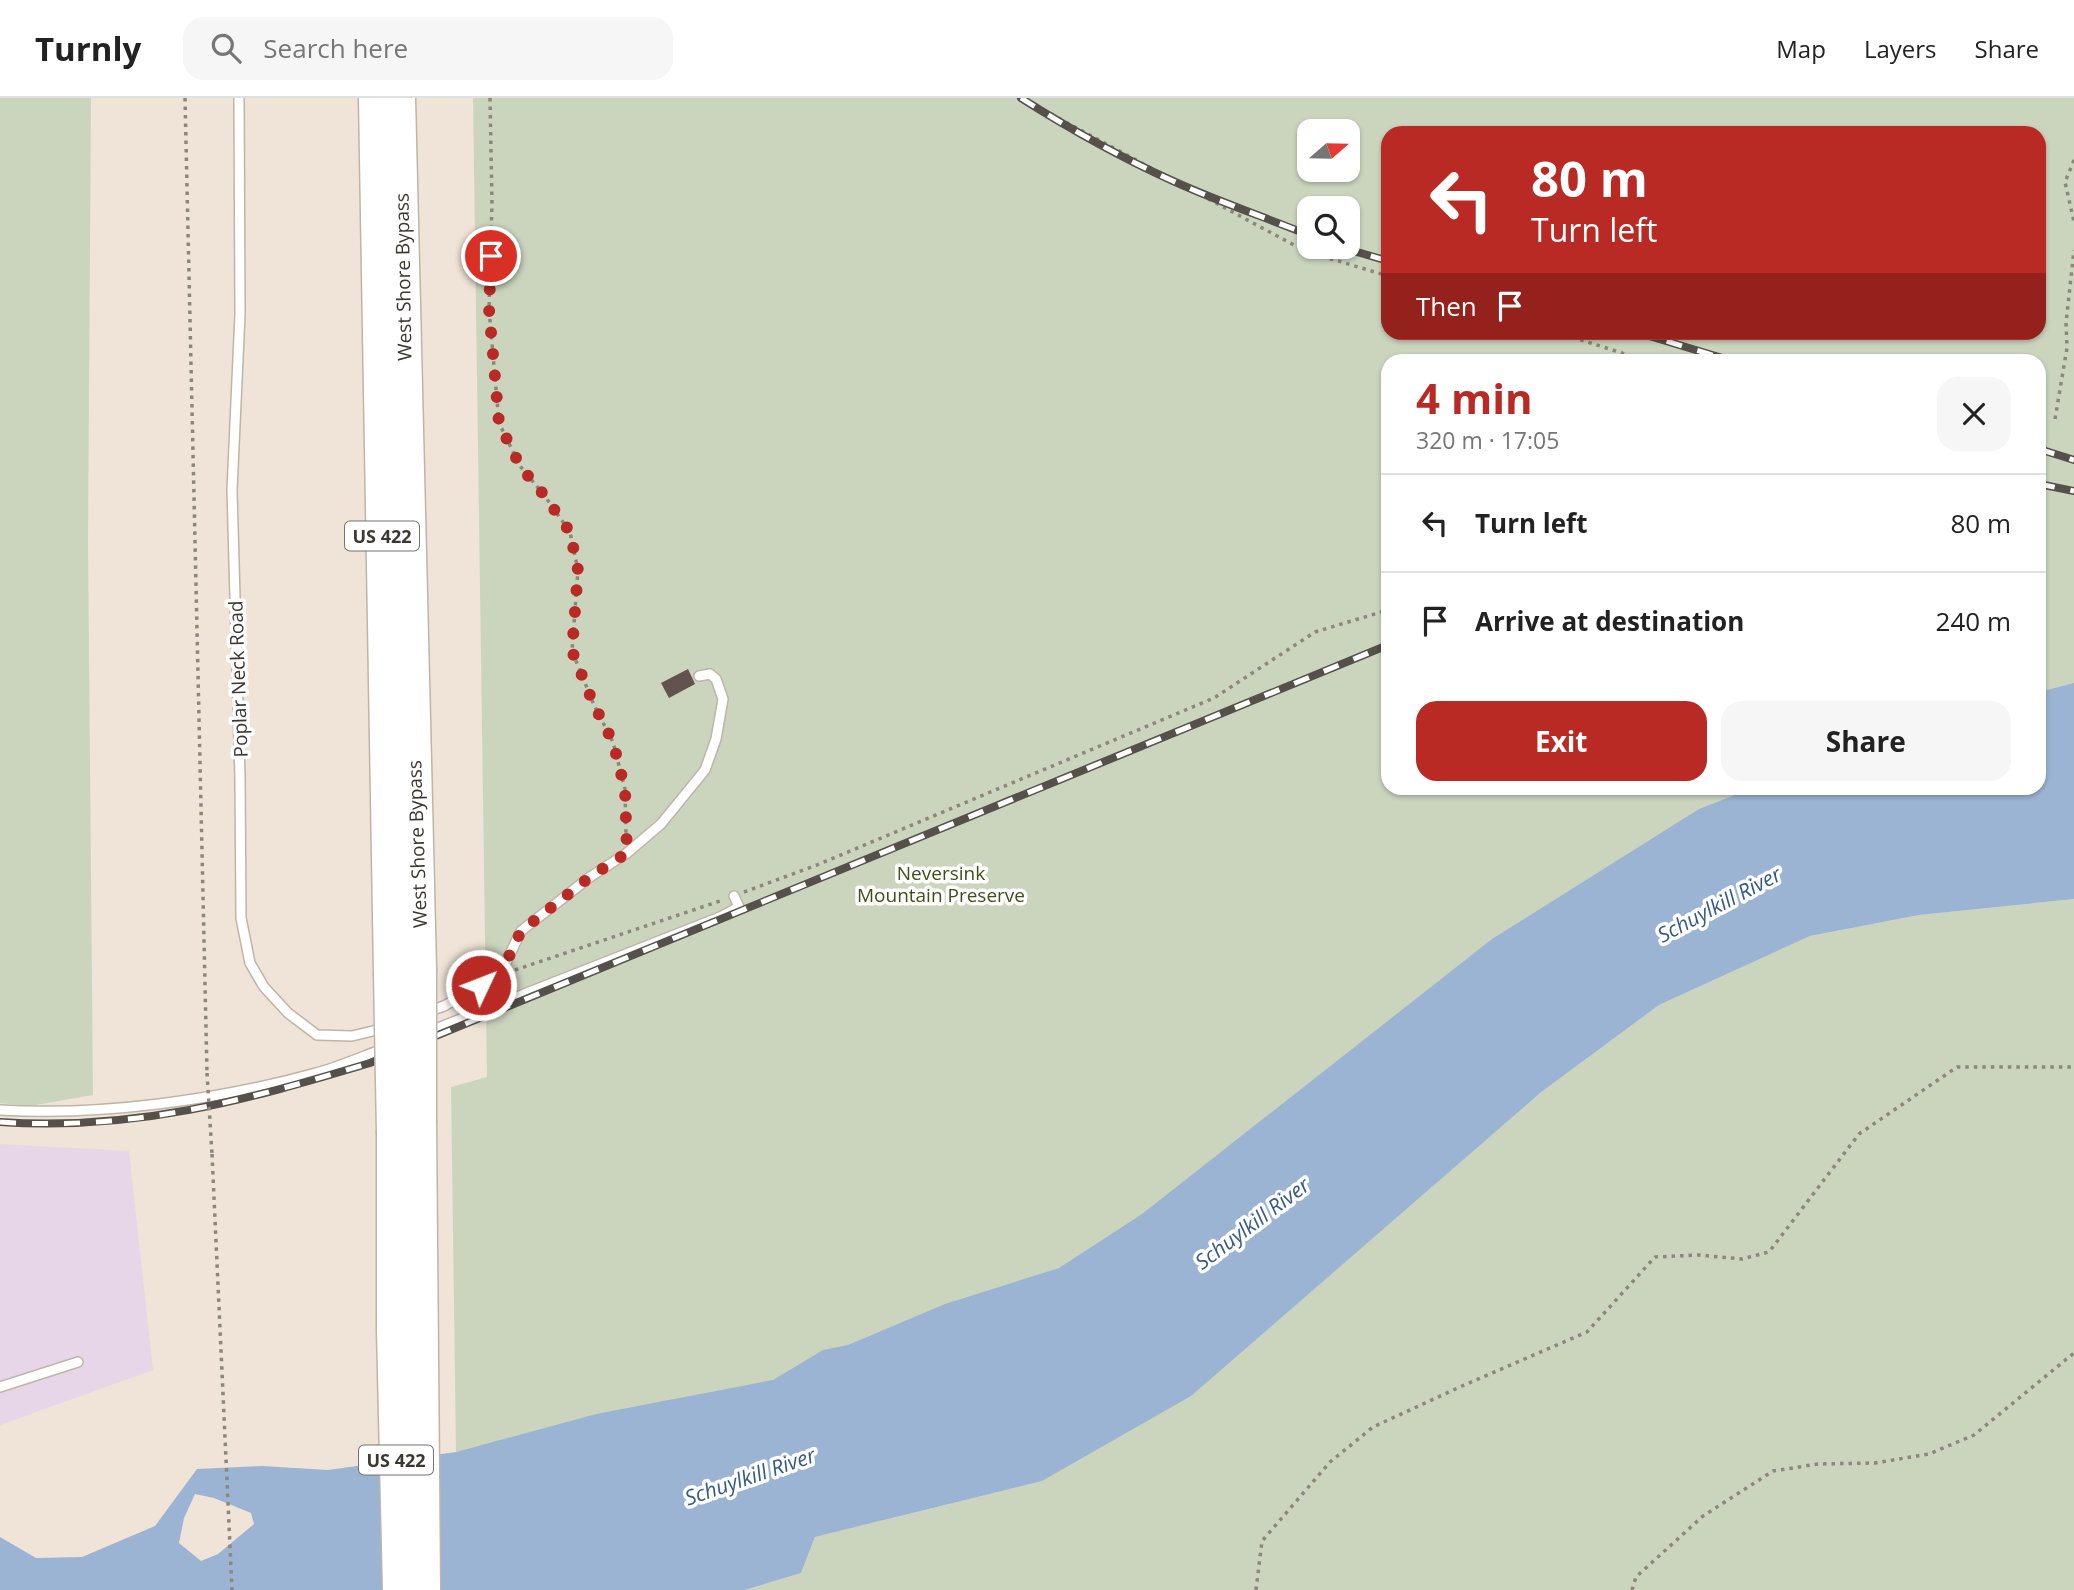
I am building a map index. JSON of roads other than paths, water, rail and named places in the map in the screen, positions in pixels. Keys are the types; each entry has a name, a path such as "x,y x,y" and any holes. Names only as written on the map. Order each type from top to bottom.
{"highway":[{"name":"West Shore Bypass","path":"375,98 405,971"},
{"name":"West Shore Bypass","path":"399,98 407,1128 407,1333 399,1590"},
{"name":"West Shore Bypass","path":"407,1333 424,1590"}],"lane":[{"name":"Poplar Neck Road","path":"239,98 240,314 232,490 241,918 250,963 264,987 288,1013 317,1035 352,1036 372,1033 396,1024"},
{"path":"408,1019 443,1006 500,975 521,931 590,877 627,853 661,824 705,770 716,739 723,699 716,679 710,674 699,676"},
{"path":"0,1110 90,1111 244,1090 318,1072 471,1017 720,917 739,907 734,896"},
{"path":"0,1387 78,1362"}],"water":[{"name":"Schuylkill River","path":"2074,683 2074,899 1919,915 1810,936 1659,1005 1540,1093 1191,1396 1042,1481 815,1537 801,1573 745,1590 0,1590 0,1537 36,1558 82,1557 155,1526 197,1469 262,1466 328,1470 456,1452 596,1414 773,1380 823,1350 848,1345 945,1304 1059,1268 1142,1214 1492,939 1699,809 1735,795 2046,795 2046,690","holes":["195,1494 214,1498 251,1513 254,1524 218,1554 201,1561 179,1543 184,1518"]}],"railway":[{"path":"1021,98 1153,172 1297,230"},
{"path":"1360,253 1381,259"},
{"path":"1663,340 1709,354"},
{"path":"2046,451 2074,460"},
{"path":"2046,485 2074,491"},
{"path":"0,1122 97,1122 188,1110 278,1090 370,1063 1381,648"}],"park label":[{"name":"Neversink Mountain Preserve","path":"941,884"}]}
